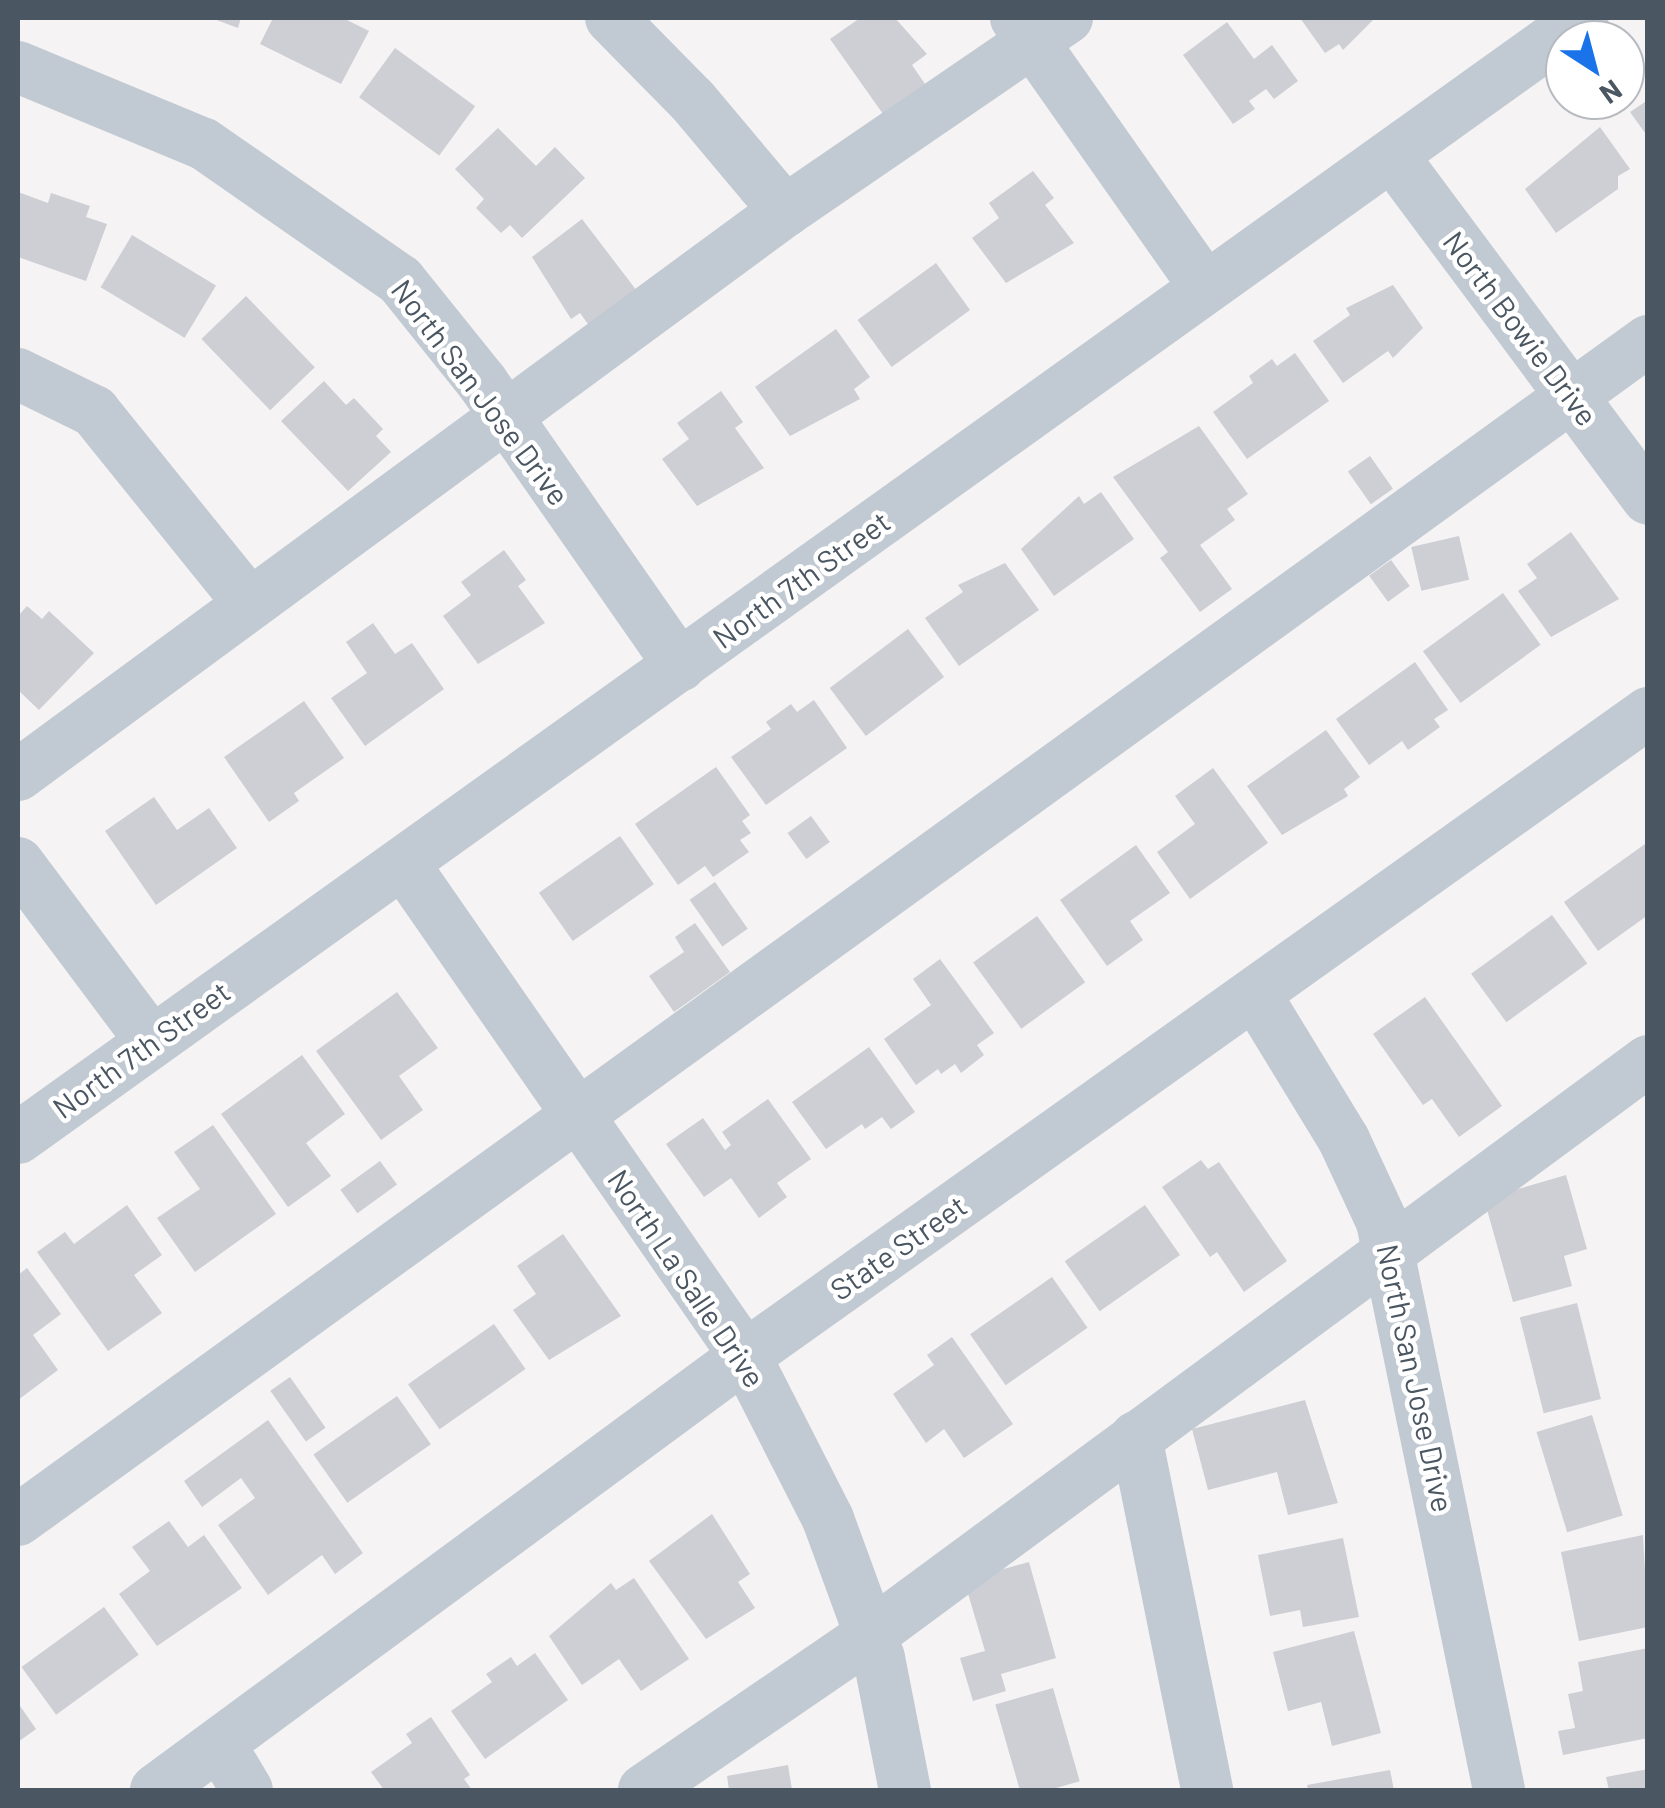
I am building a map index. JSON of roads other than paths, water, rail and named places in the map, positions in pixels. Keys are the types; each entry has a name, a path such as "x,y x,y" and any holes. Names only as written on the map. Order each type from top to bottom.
{"street":[{"path":"611,18 692,100 785,212"},
{"name":"North 7th Street","path":"18,1138 1206,287 1394,158 1583,18"},
{"path":"18,775 1039,26 1206,287"},
{"name":"North San Jose Drive","path":"18,68 204,144 253,172 400,280 505,415 680,666"},
{"name":"North Bowie Drive","path":"1394,158 1648,499"},
{"path":"18,1520 580,1118 1648,341"},
{"path":"18,374 94,411 250,603"},
{"name":"State Street","path":"156,1790 744,1356 1648,713"},
{"name":"North La Salle Drive","path":"402,863 744,1356 828,1520 870,1635 905,1790"},
{"path":"18,864 150,1041"},
{"name":"North San Jose Drive","path":"1255,994 1344,1140 1382,1222 1499,1790"},
{"path":"644,1790 870,1635 1388,1249 1648,1061"},
{"path":"1136,1437 1206,1790"},
{"path":"220,1745 248,1790"}]}
